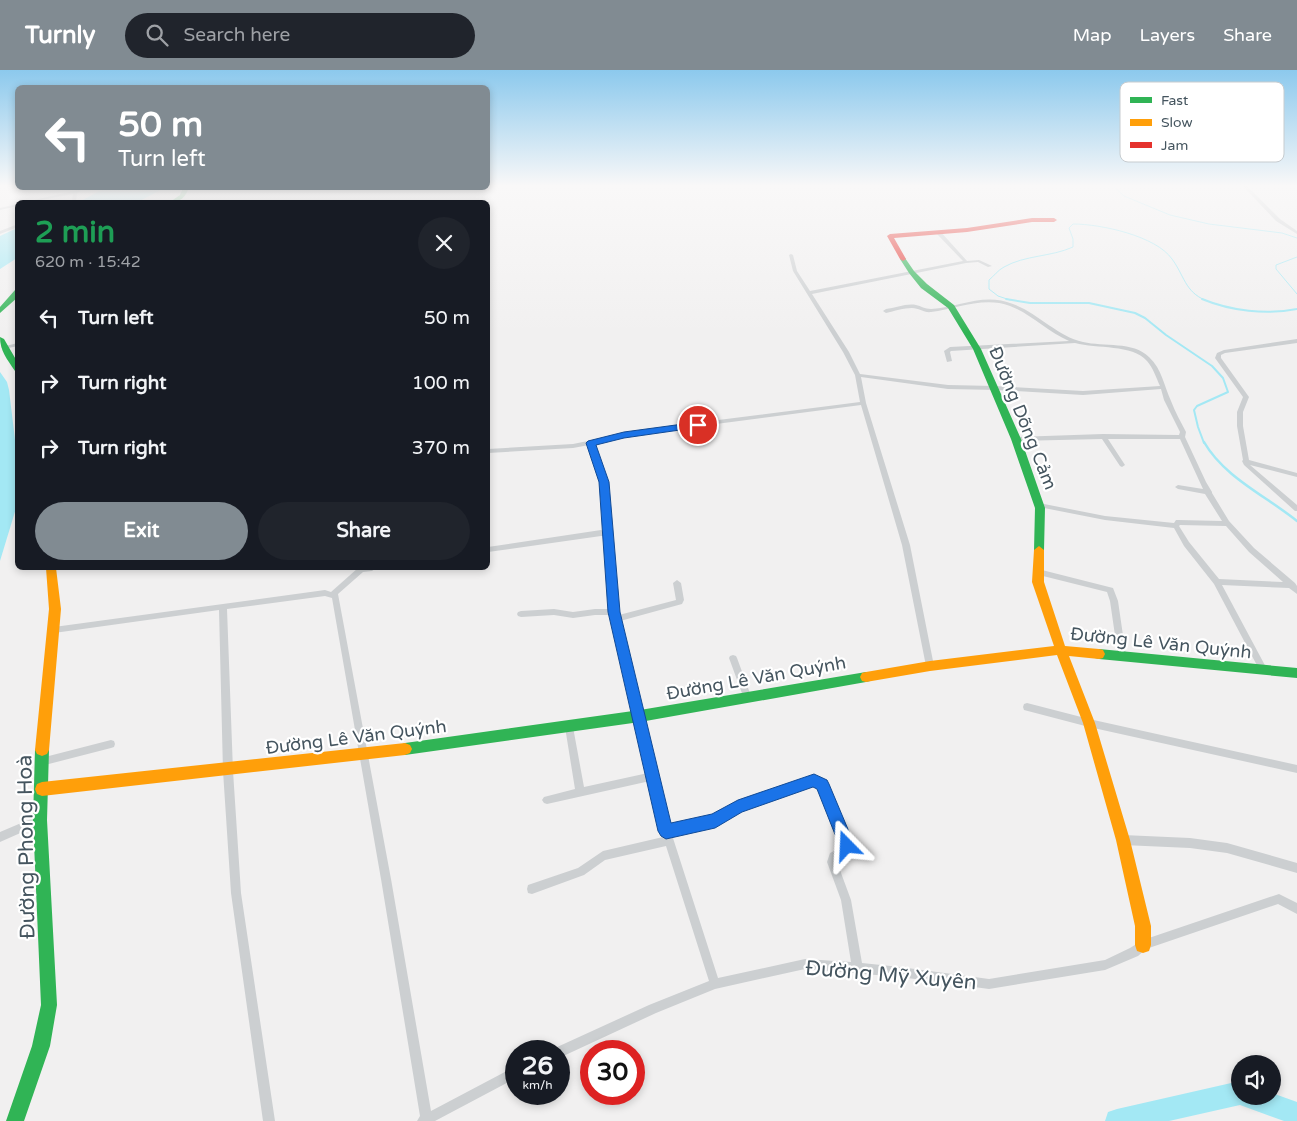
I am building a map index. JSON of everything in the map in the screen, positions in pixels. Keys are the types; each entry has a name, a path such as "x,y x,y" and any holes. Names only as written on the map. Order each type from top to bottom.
{"street":[{"name":"Đường Dõng Cảm","path":"901,235 890,236 911,272 924,286 951,306 977,349 1016,439 1039,505 1038,582 1060,650 1089,723 1123,840"},
{"path":"941,235 966,262"},
{"path":"792,255 795,271 858,374 863,403 906,544 930,666"},
{"path":"809,293 966,262 979,261 990,266"},
{"path":"0,310 15,295"},
{"path":"886,311 914,306 925,311 987,300 996,301 1029,312 1075,342"},
{"path":"949,361 948,350 1075,342 1141,353 1152,364 1183,432 1182,437 1209,492 1228,524 1252,550 1294,588"},
{"path":"1297,342 1218,354 1218,358 1246,397 1240,412 1245,461 1254,473 1297,509"},
{"path":"15,344 2,343 8,357 15,365"},
{"path":"858,374 948,387 1082,393 1163,387"},
{"path":"490,451 560,447 591,443 642,432 863,403"},
{"path":"1016,439 1104,436 1182,437"},
{"path":"1104,436 1122,465"},
{"path":"591,443 604,482 615,616 667,836 715,984"},
{"path":"1245,461 1297,475"},
{"path":"1178,487 1209,492"},
{"path":"1039,505 1105,518 1176,526"},
{"path":"1176,526 1178,522 1228,524"},
{"path":"1176,526 1186,544 1217,582 1264,671"},
{"path":"490,550 601,533 607,535"},
{"name":"Đường Phong Hoà","path":"15,1121 41,1046 49,1005 40,820 41,762 54,630 55,609 52,570"},
{"path":"333,594 359,570"},
{"path":"1038,572 1110,590 1114,601 1122,656"},
{"path":"521,614 554,612 573,615 595,612 615,616 679,602 677,582"},
{"path":"1217,582 1294,588"},
{"path":"54,630 325,592 333,594"},
{"path":"333,594 386,879 424,1120 505,1078"},
{"path":"223,606 228,770 236,893 269,1121"},
{"name":"Đường Lê Văn Quýnh","path":"42,789 362,755 569,727 930,666 1060,650 1297,673"},
{"path":"734,658 747,696"},
{"path":"1027,707 1089,723 1297,769"},
{"path":"569,727 580,792"},
{"path":"41,762 111,744"},
{"path":"547,800 653,776"},
{"path":"532,890 581,872 603,856 711,822 738,806 814,781 820,782 847,844 846,850 832,859 846,900 857,968"},
{"path":"0,837 40,820"},
{"path":"1143,946 1143,926 1123,840 1190,842 1227,848 1297,868"},
{"name":"Đường Mỹ Xuyên","path":"570,1047 653,1009 715,984 805,964 900,972 989,984 1105,965 1143,946 1279,899 1297,909"}],"water":[{"path":"15,235 15,259 0,269 0,236"},
{"path":"0,372 7,382 9,390 15,440 15,512 0,561"}],"waterway":[{"path":"1008,299 998,296 989,289 989,280 1002,268 1012,263 1073,247 1072,235"},
{"path":"1133,235 1154,244 1164,251 1172,259 1189,288 1198,297 1205,300"},
{"path":"1288,235 1297,238"},
{"path":"1297,257 1276,265 1276,269 1297,294"},
{"path":"1008,299 1030,303 1089,303 1135,313 1145,318 1166,335 1212,366 1223,378 1228,392 1197,406 1194,410 1204,443"},
{"path":"1202,299 1249,311 1273,312 1297,309"},
{"path":"1204,442 1212,454 1234,476 1297,521"},
{"path":"1117,1121 1231,1095"},
{"path":"1272,1105 1297,1114"}],"traffic: fast":[{"path":"903,259 911,272 924,286 951,307 977,349 1016,439 1040,508 1039,550"},
{"path":"0,311 15,295"},
{"path":"0,339 15,365"},
{"path":"1099,654 1297,673"},
{"path":"405,749 640,716 866,677"},
{"path":"15,1121 41,1046 49,1005 40,820 42,750"}],"traffic: slow":[{"path":"1039,550 1038,582 1061,650 1089,723 1123,840 1143,926 1143,945"},
{"path":"42,750 55,609 51,570"},
{"path":"866,677 930,666 1061,650 1099,654"},
{"path":"42,789 405,749"}],"traffic: jam":[{"path":"902,235 890,236 903,259"}],"route":[{"path":"698,425 647,431 591,443 604,482 614,612 666,831 715,821 738,806 817,781 822,784 847,846"}]}
